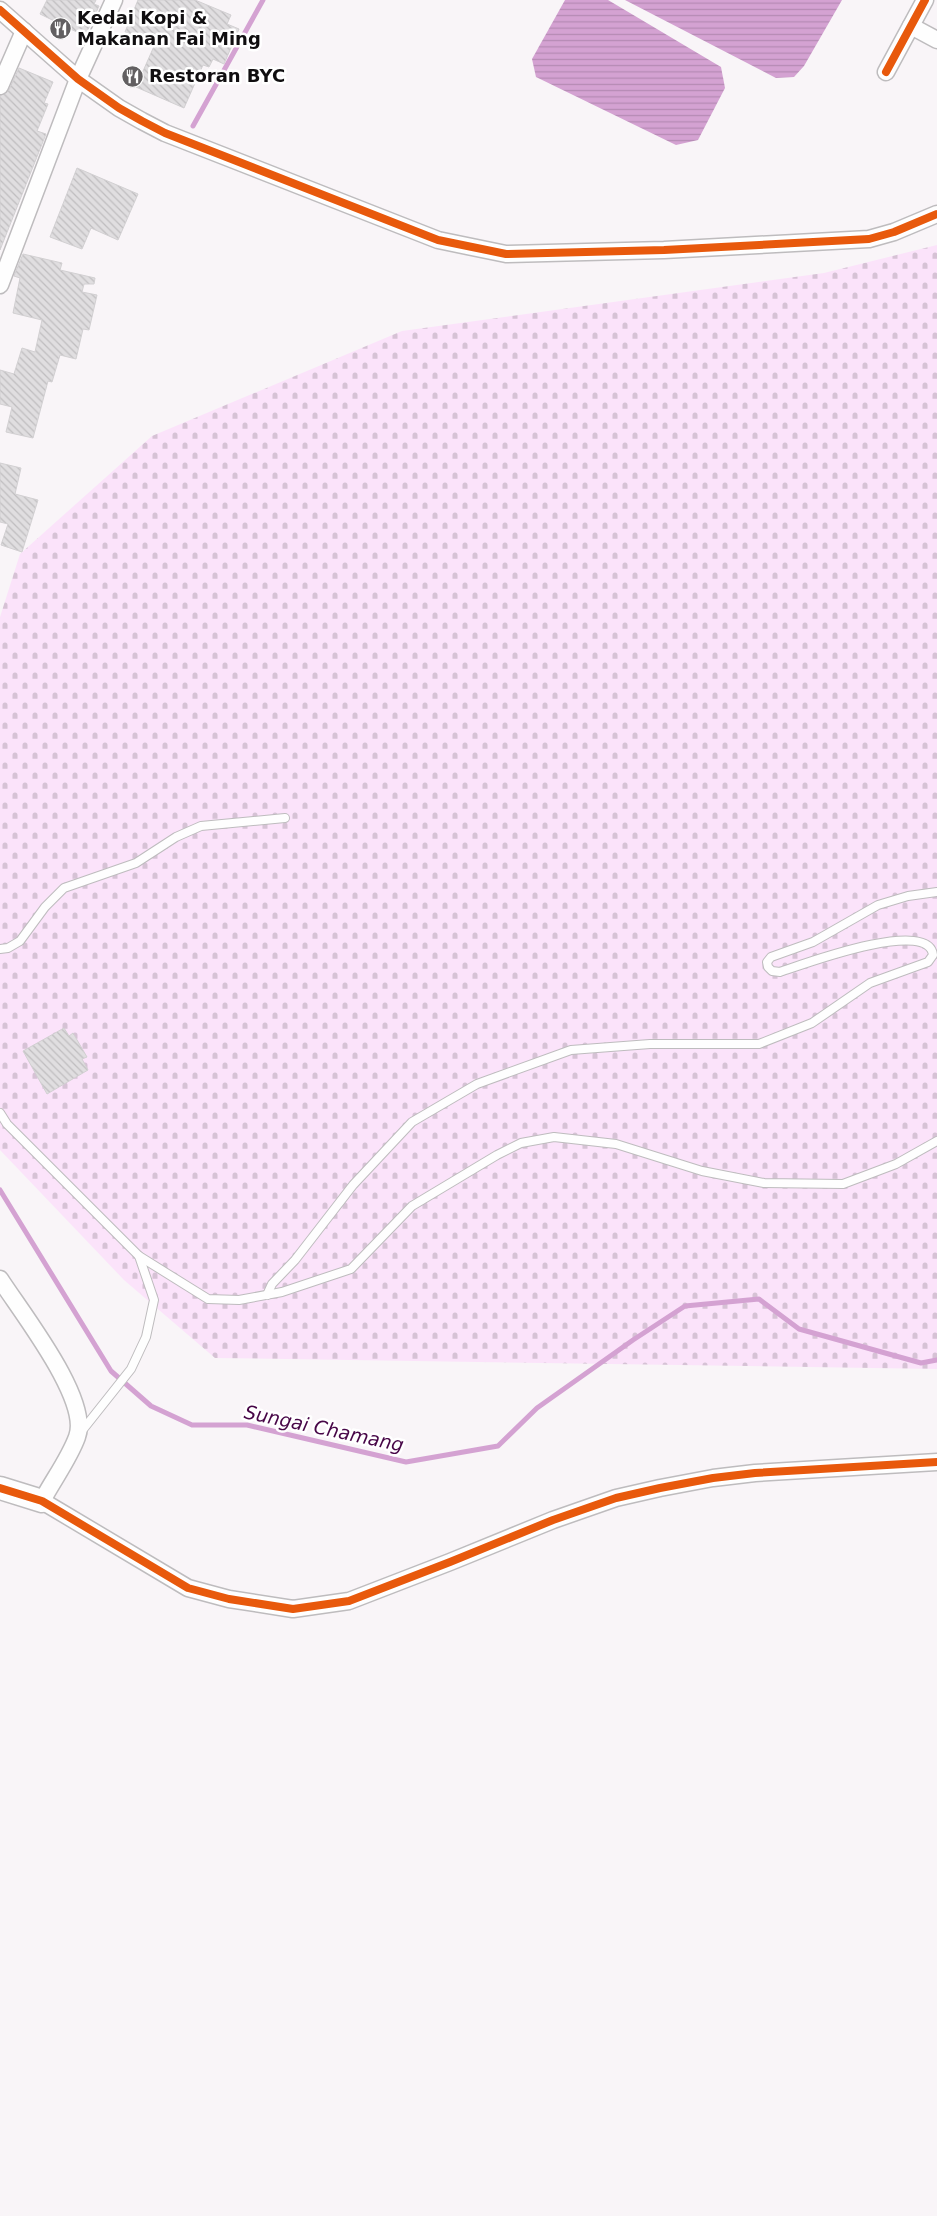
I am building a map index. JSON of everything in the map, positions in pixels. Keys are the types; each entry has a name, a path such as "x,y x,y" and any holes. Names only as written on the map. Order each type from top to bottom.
{"street":[{"path":"0,284 78,79 114,0"},
{"path":"886,72 925,0"},
{"path":"0,10 78,79 119,108 165,132 438,240 491,252 506,254 664,250 869,239 894,232 937,214"},
{"path":"911,26 937,40"},
{"path":"0,86 24,31"},
{"path":"0,1279 38,1334 66,1383 79,1413 78,1436 42,1500"},
{"path":"0,1488 42,1500 188,1588 229,1599 293,1609 349,1601 553,1520 616,1498 713,1478 937,1462"}],"lane":[{"path":"0,949 20,941 45,907 64,888 136,864 191,830 213,824 285,818"},
{"path":"267,1296 272,1284 295,1260 353,1185 412,1122 477,1084 572,1050 650,1044 759,1044 799,1029 826,1015 870,983 928,962 933,955 933,950 919,942 904,940 875,944 858,947 780,972 772,972 768,967 767,962 771,957 813,942 878,905 908,896 937,892"},
{"path":"0,1113 8,1124 139,1256 208,1299 239,1300 267,1296 351,1269 412,1206 490,1159 521,1143 554,1137 616,1144 702,1170 764,1182 843,1184 896,1164 937,1141"},
{"path":"78,1436 132,1369 146,1337 154,1300 139,1256"}],"green space":[{"path":"937,245 937,1369 215,1358 124,1280 0,1150 0,617 20,554 152,436 402,331 824,273"}],"shaded area":[{"path":"565,0 608,0 721,67 725,88 698,140 676,145 536,77 532,59"},
{"path":"625,0 842,0 804,66 794,77 776,78"}],"building":[{"path":"47,0 96,0 94,4 99,6 85,36 40,14"},
{"path":"138,0 195,0 231,15 227,24 239,29 224,64 213,59 209,67 203,65 184,108 136,87 155,44 125,32"},
{"path":"19,68 53,82 44,103 48,104 37,131 46,134 0,250 0,96 9,90"},
{"path":"77,168 138,194 118,240 91,228 82,249 50,237"},
{"path":"23,254 62,263 60,270 95,278 94,284 84,284 82,292 97,295 89,330 83,329 76,359 60,355 52,382 48,381 33,438 6,432 12,407 0,404 0,370 14,374 22,348 35,352 42,320 13,313 20,278 14,276"},
{"path":"0,463 21,468 15,494 38,500 22,552 1,545 8,524 0,522"},
{"path":"64,1028 69,1036 73,1033 87,1057 82,1059 88,1070 47,1094 23,1051"}],"waterway":[{"path":"193,126 263,0"},
{"name":"Sungai Chamang","path":"0,1190 111,1371 151,1406 192,1425 247,1425 406,1462 498,1446 537,1408 633,1340 685,1306 759,1299 799,1329 921,1363 937,1360"}],"cycle path":[{"path":"886,72 925,0"},
{"path":"0,10 78,79 119,108 142,121 165,133 438,240 506,254 664,250 869,239 894,232 937,214"},
{"path":"0,1488 42,1501 188,1588 229,1599 293,1609 349,1601 553,1520 616,1498 713,1478 755,1473 937,1462"}],"place":[{"name":"Kedai Kopi & Makanan Fai Ming","path":"61,28"},
{"name":"Restoran BYC","path":"133,76"}]}
